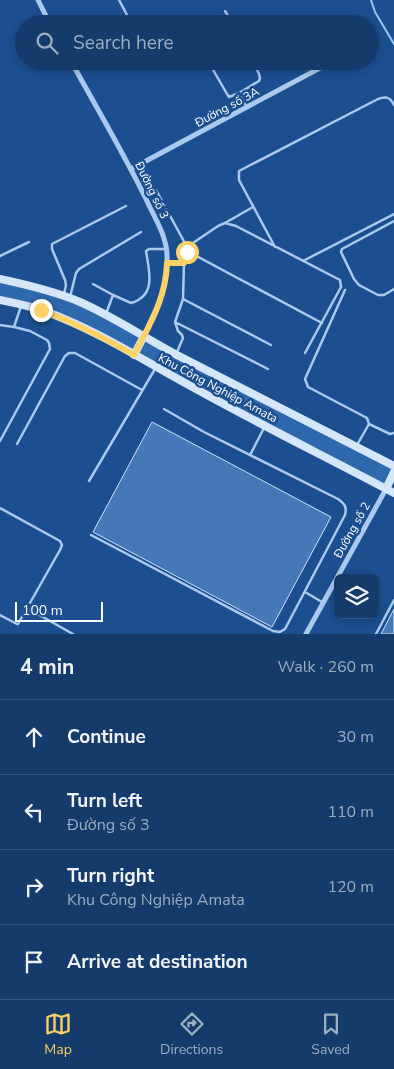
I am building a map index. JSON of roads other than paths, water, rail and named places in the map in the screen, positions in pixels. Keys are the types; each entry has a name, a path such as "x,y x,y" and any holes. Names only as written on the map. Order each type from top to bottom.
{"street":[{"path":"38,0 46,15"},
{"name":"Đường số 3","path":"76,70 131,169 160,228 166,249 166,279 161,299 144,336"},
{"name":"Đường số 3A","path":"131,169 316,70"},
{"name":"Khu Công Nghiệp Amata","path":"0,279 30,285 67,297 106,315 176,354 394,466"},
{"name":"Khu Công Nghiệp Amata","path":"0,300 61,317 106,339 265,426 394,493"},
{"path":"134,355 144,336"},
{"path":"386,489 394,472"},
{"name":"Đường số 2","path":"306,634 386,489"}],"lane":[{"path":"119,0 127,15"},
{"path":"225,11 227,15"},
{"path":"213,70 229,97 259,81 260,78 257,70"},
{"path":"239,93 247,107"},
{"path":"275,246 239,180 239,171 378,99 389,98 394,105"},
{"path":"156,190 187,247 184,263 183,299 175,322 183,338 176,354"},
{"path":"67,297 65,280 52,249 52,244 126,206"},
{"path":"187,247 218,226 253,207"},
{"path":"303,261 394,214"},
{"path":"394,221 342,249 341,252 354,279 359,285 384,295 394,289"},
{"path":"226,223 236,226 340,280 341,287 306,354"},
{"path":"67,297 79,269 141,232"},
{"path":"0,256 29,242"},
{"path":"93,284 131,302 140,299 146,293 150,280 146,251 149,249 166,249"},
{"path":"187,252 322,323"},
{"path":"167,263 184,263"},
{"path":"345,290 305,382 308,387 367,418 369,424 390,434 394,433"},
{"path":"106,315 113,295"},
{"path":"183,299 271,344"},
{"path":"14,327 22,305"},
{"path":"175,322 268,368"},
{"path":"0,325 30,331 47,340 50,349 0,441"},
{"path":"17,444 64,356 69,353 75,353 142,390"},
{"path":"89,481 155,367"},
{"path":"91,535 272,631 280,632 285,629 345,515 345,504 204,432 164,409"},
{"path":"356,446 369,424"},
{"path":"250,455 265,426"},
{"path":"0,508 60,541 62,545 20,622 17,624 0,615"},
{"path":"305,592 324,602"},
{"path":"376,634 394,600"},
{"path":"27,608 73,634"}],"waterway":[{"path":"371,0 377,15"},
{"path":"379,19 394,44"}]}
